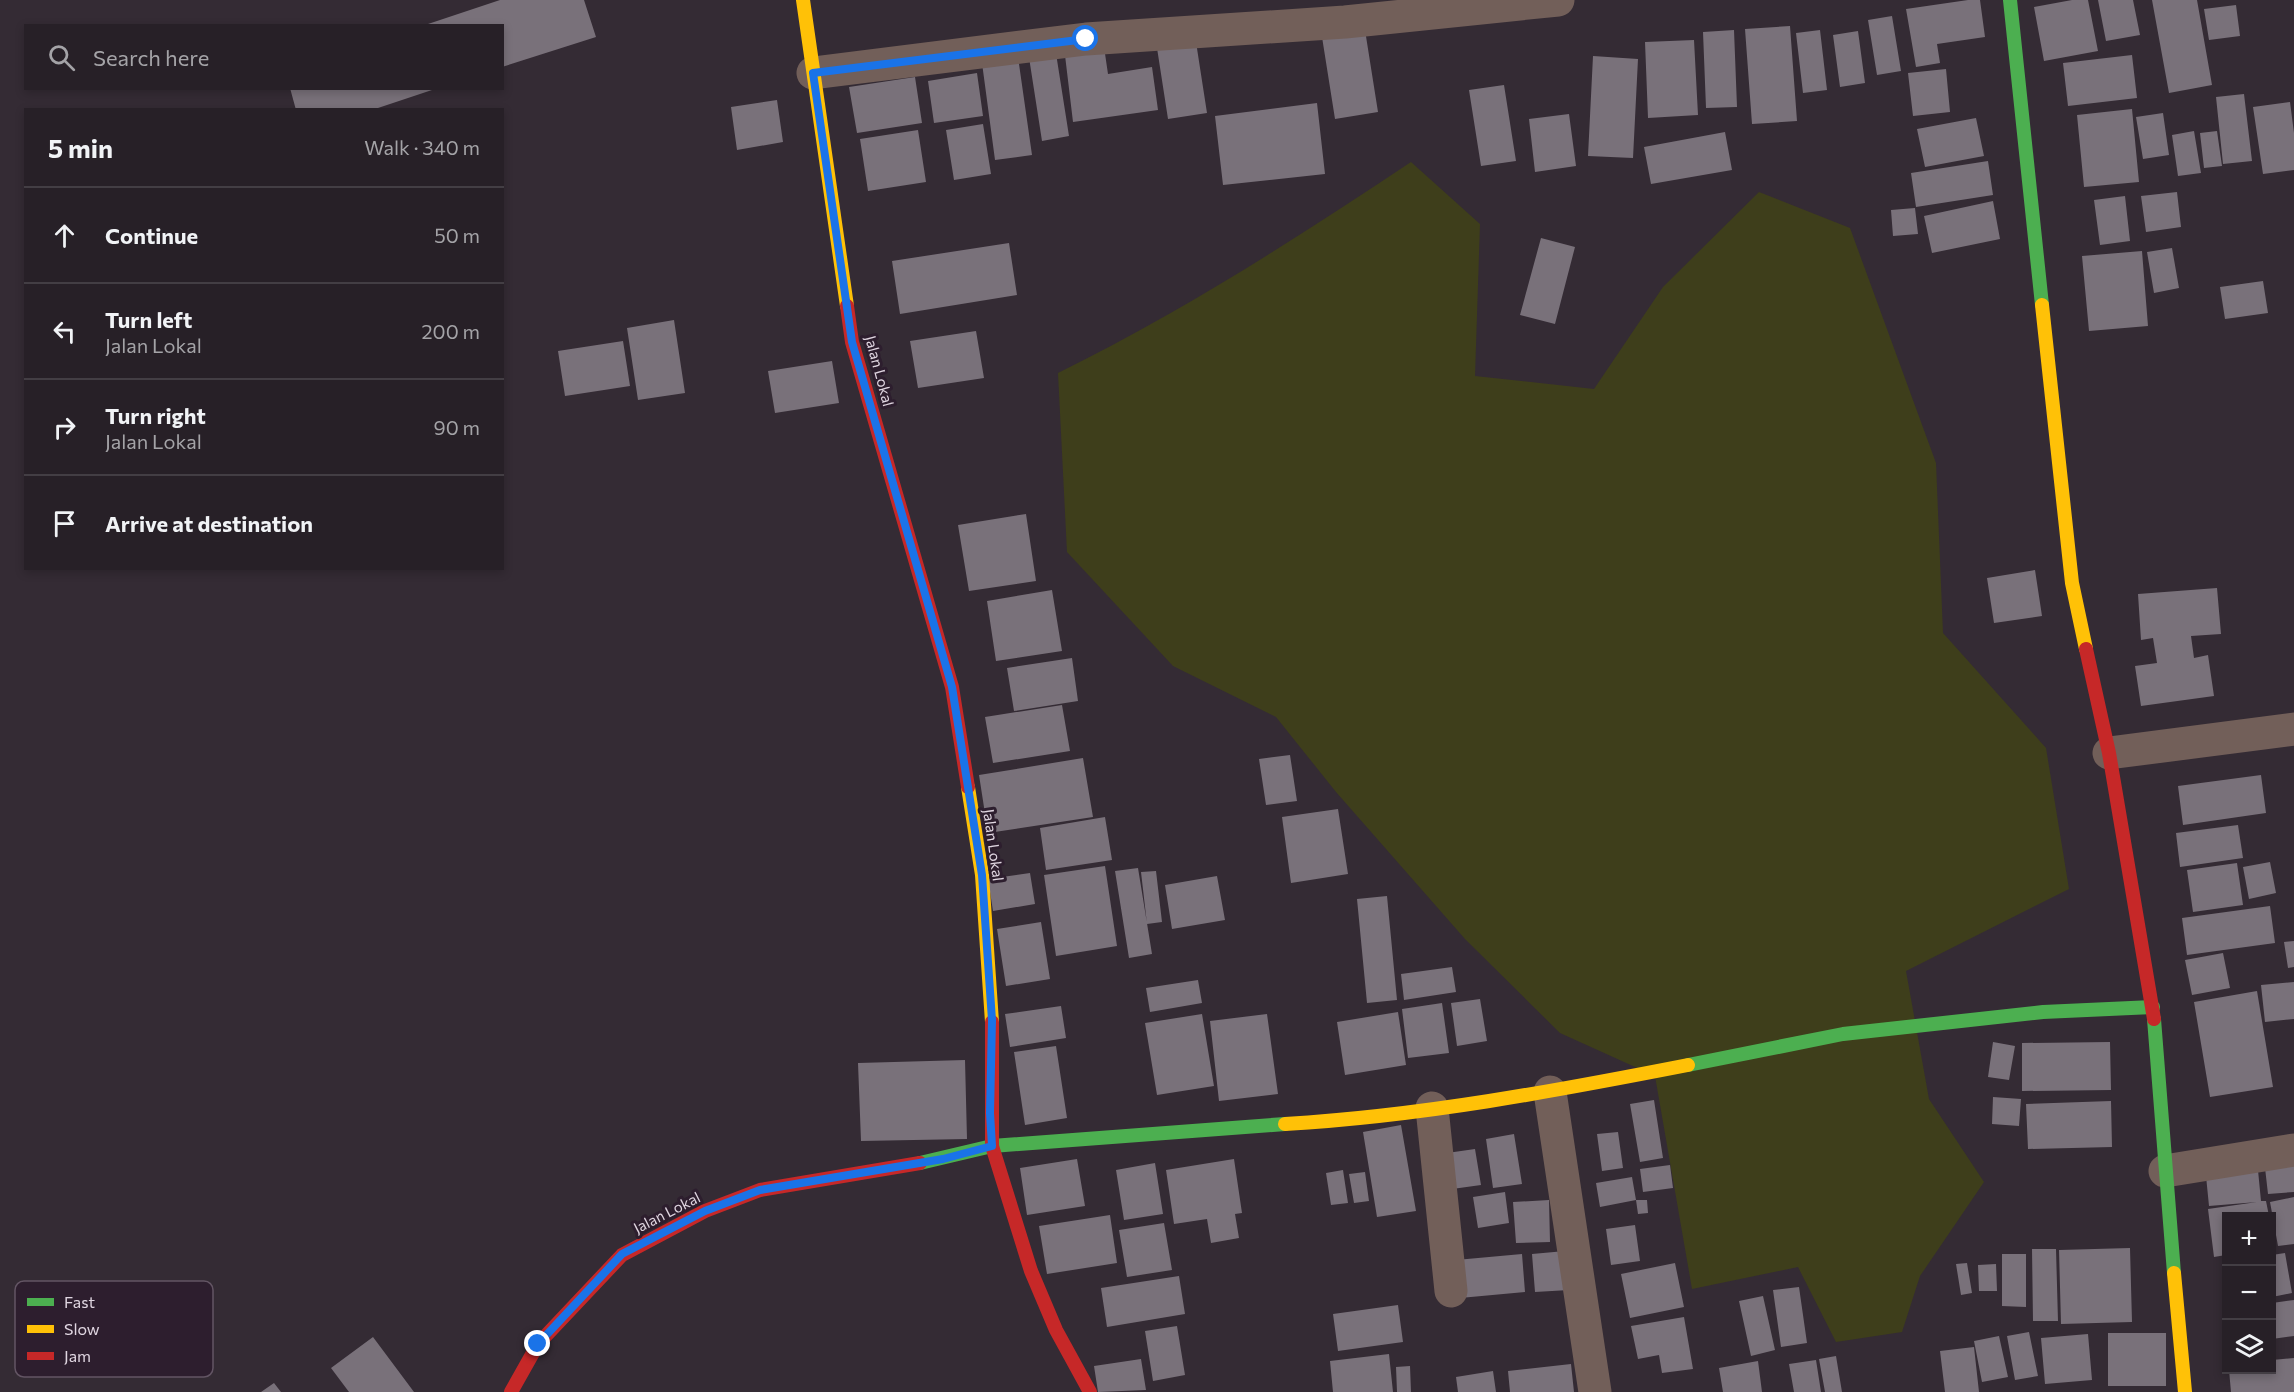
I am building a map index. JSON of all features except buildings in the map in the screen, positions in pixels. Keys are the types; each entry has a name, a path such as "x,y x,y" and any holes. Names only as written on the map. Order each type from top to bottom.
{"street":[{"name":"Jalan Lokal","path":"511,1392 538,1344 622,1254 705,1211 760,1190 943,1159 992,1146 990,1113 992,1020 982,875 952,687 852,342 803,0"},
{"path":"813,73 1086,39 1345,22 1558,0"},
{"path":"2010,0 2072,583 2109,753 2153,1006 2165,1171 2186,1392"},
{"path":"2109,753 2294,729"},
{"path":"1090,1392 1056,1330 1031,1270 992,1146 1137,1132 1348,1120 1550,1092 1843,1034 2043,1012 2153,1006"},
{"path":"1550,1092 1595,1392"},
{"path":"1432,1108 1451,1291"},
{"path":"2165,1171 2294,1150"}],"shaded area":[{"path":"1411,162 1480,224 1475,376 1594,389 1663,287 1759,192 1850,228 1936,463 1943,633 2046,748 2069,889 1906,971 1929,1099 1984,1182 1920,1276 1902,1332 1836,1342 1798,1267 1692,1289 1655,1076 1560,1033 1465,939 1336,792 1276,717 1173,666 1067,552 1058,373 1149,325 1238,273"}],"traffic: fast":[{"path":"2010,0 2042,305"},
{"path":"1688,1065 1843,1034 2043,1012 2153,1007"},
{"path":"2154,1019 2174,1273"},
{"path":"920,1163 992,1146 1285,1124"}],"traffic: slow":[{"path":"803,0 847,306"},
{"path":"2042,305 2072,583 2086,649"},
{"path":"968,787 982,875 992,1022"},
{"path":"1285,1124 1437,1109 1688,1065"},
{"path":"2174,1273 2185,1392"}],"traffic: jam":[{"path":"847,306 852,342 952,687 968,787"},
{"path":"2086,649 2109,753 2154,1019"},
{"path":"992,1022 992,1146 1031,1271 1056,1330 1090,1392"},
{"path":"511,1392 538,1344 622,1255 705,1211 760,1190 920,1163"}],"route":[{"path":"538,1344 622,1254 705,1211 760,1190 943,1159 992,1146 990,1113 992,1020 982,875 952,687 852,342 813,73 1086,39"}]}
